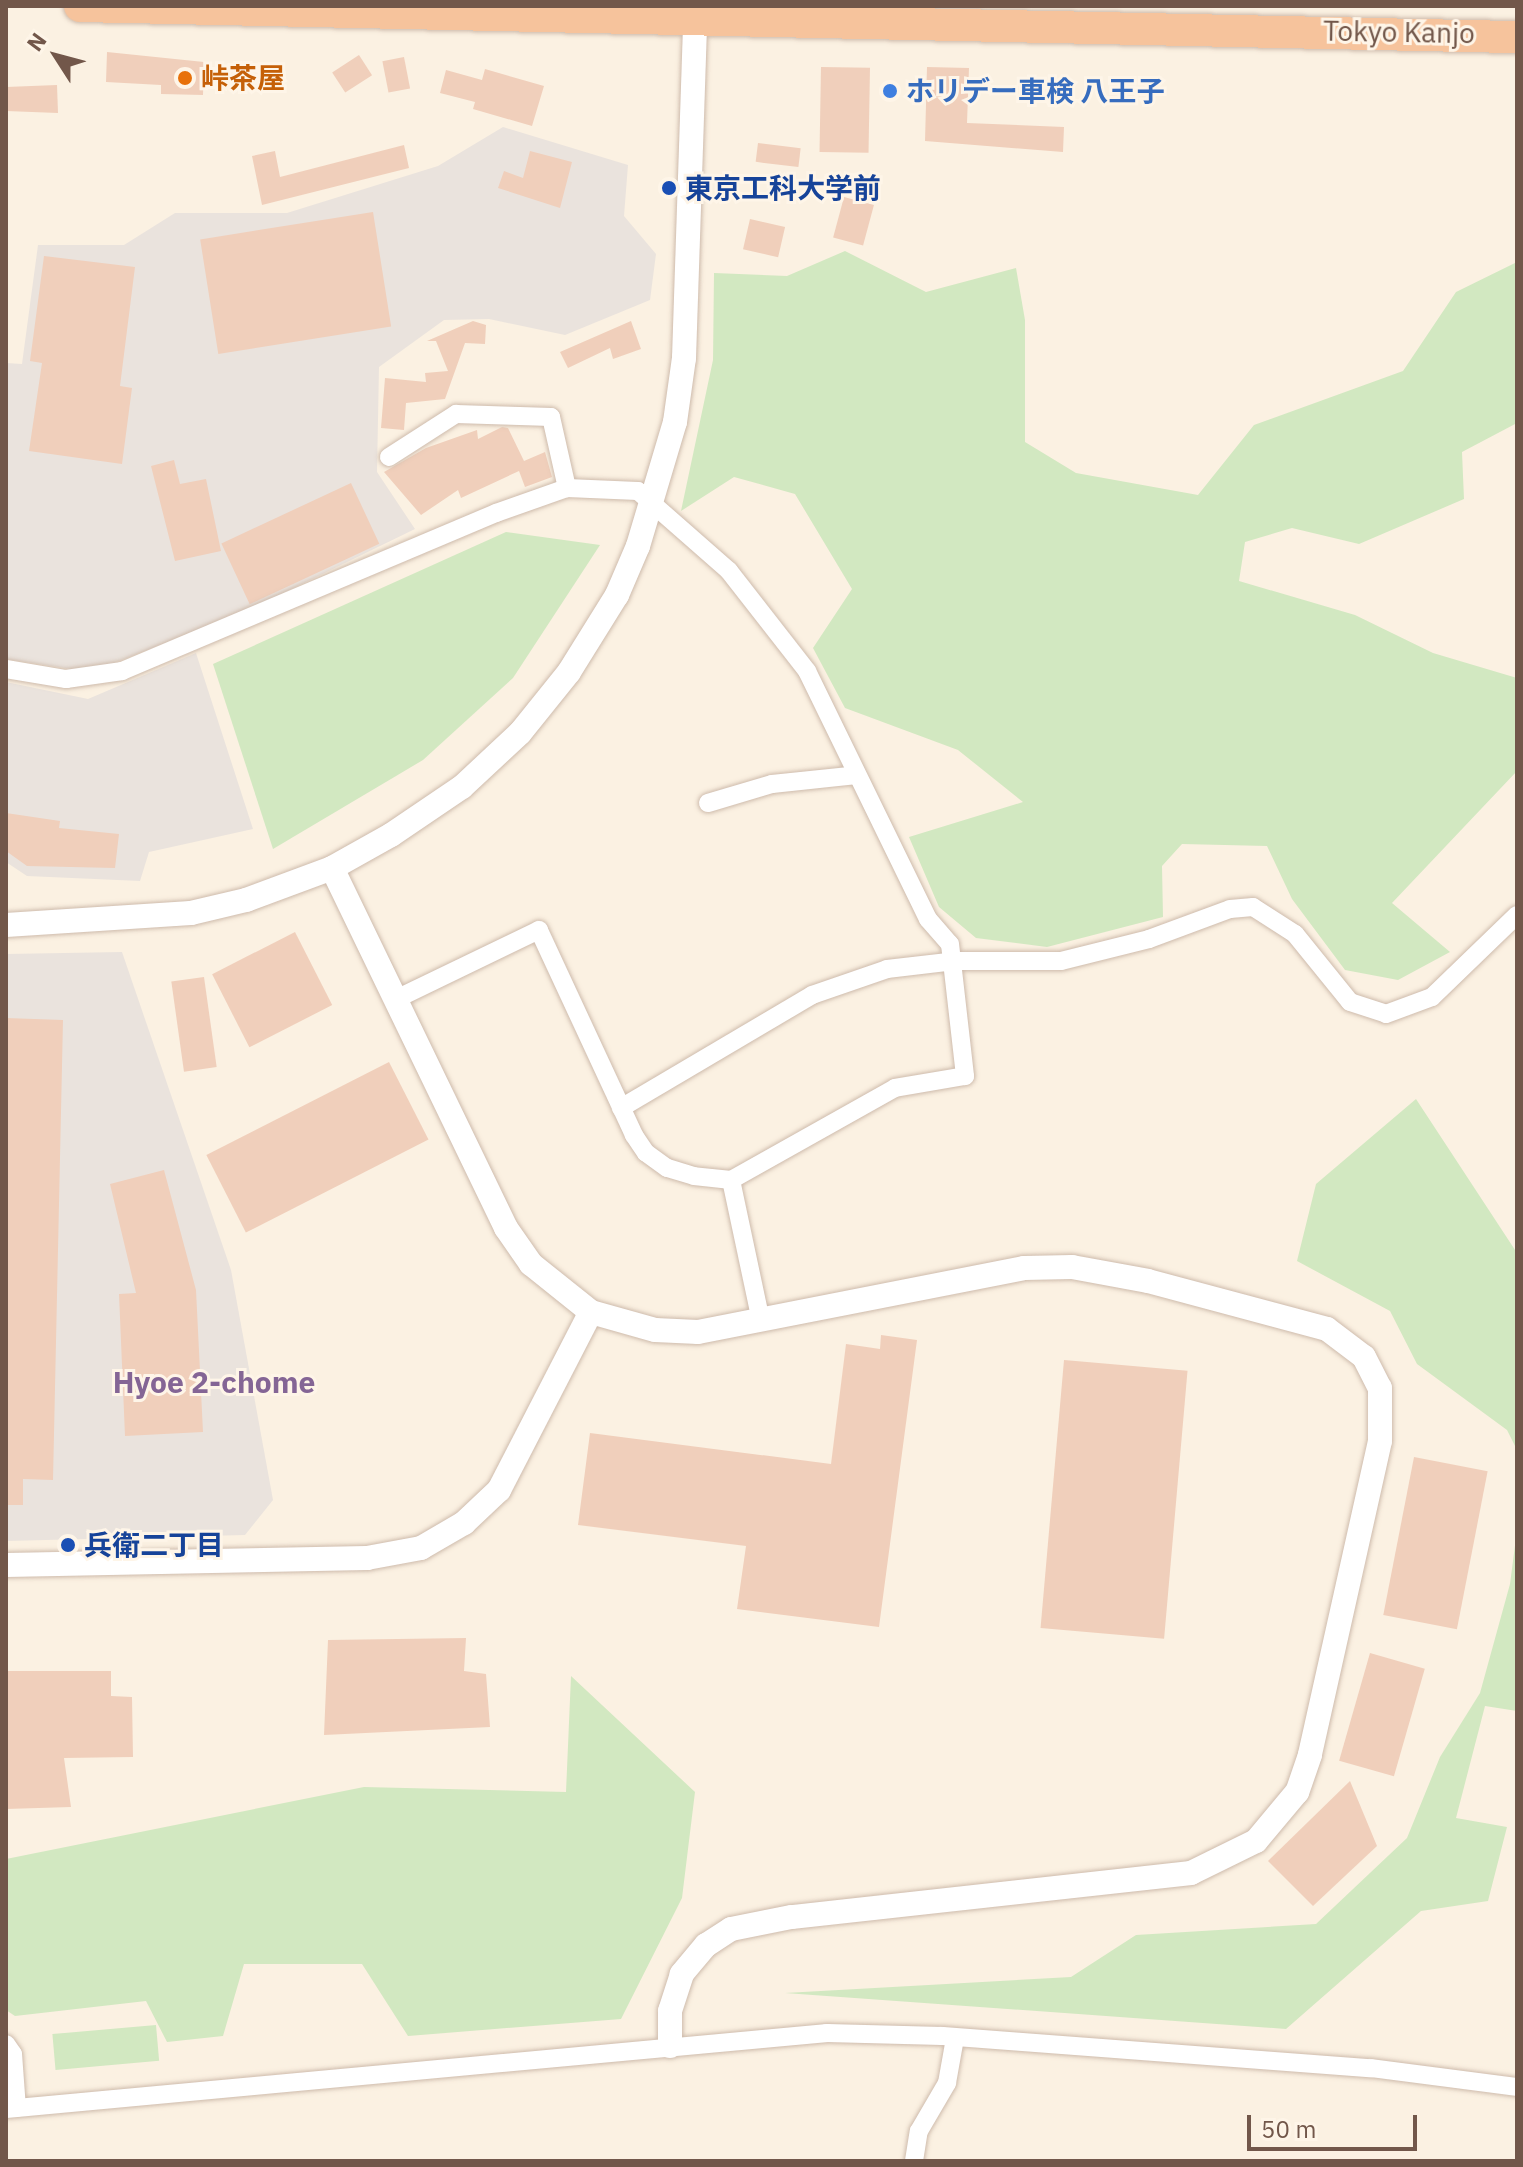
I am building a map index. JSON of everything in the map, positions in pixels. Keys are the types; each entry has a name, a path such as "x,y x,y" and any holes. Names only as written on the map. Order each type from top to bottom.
{"highway":[{"name":"Tokyo Kanjo","path":"80,6 695,14 1517,37"}],"street":[{"path":"6,925 178,916 246,900 332,868 426,813 520,733 595,634 655,503 675,422 684,358 695,14"},
{"path":"389,457 456,414 551,417 567,488"},
{"path":"6,669 66,679 122,671 496,513 567,488 638,491 729,571 769,618 807,671 928,919 950,944 955,961 952,980 965,1076 895,1088 731,1180 667,1168 646,1153 621,1108 539,930 396,999"},
{"path":"708,803 772,784 857,775"},
{"path":"332,868 512,1238 553,1284 591,1312 676,1332 761,1321 1024,1268 1112,1272 1327,1329 1364,1357 1380,1388 1383,1422 1310,1755 1290,1802 1256,1841 1191,1873 743,1925 706,1945 682,1974 670,2011 670,2046"},
{"path":"621,1108 812,995 887,969 955,961 1075,958 1149,939 1230,909 1253,907 1295,934 1350,1002 1386,1014 1432,997 1517,915"},
{"path":"731,1180 761,1321"},
{"path":"6,1565 367,1558 421,1548 464,1523 499,1490 591,1312"},
{"path":"6,2044 13,2054 12,2108 827,2033 955,2038 1371,2068 1517,2087"},
{"path":"914,2161 919,2131 947,2083 955,2038"}],"shaded area":[{"path":"503,127 628,165 624,216 656,254 650,300 565,335 489,319 444,320 379,367 377,472 415,529 244,612 91,672 6,659 6,363 22,364 38,245 124,245 175,213 287,213 438,166"},
{"path":"196,653 253,829 149,852 140,881 27,876 6,862 6,682 88,699"},
{"path":"122,952 231,1270 273,1500 245,1535 6,1541 6,954"}],"green space":[{"path":"845,251 926,292 1016,268 1025,320 1025,442 1076,473 1198,495 1254,425 1403,371 1456,292 1517,262 1517,423 1462,452 1464,499 1359,544 1292,528 1245,542 1239,581 1355,615 1433,653 1517,678 1517,771 1392,903 1450,952 1398,980 1345,970 1292,899 1267,846 1182,844 1162,866 1163,917 1047,947 976,938 939,907 909,837 1023,802 958,750 845,708 813,648 852,589 795,494 734,477 681,511 713,360 714,273 787,276"},
{"path":"506,532 600,545 513,678 423,760 273,849 213,664"},
{"path":"1416,1099 1517,1253 1517,1450 1507,1430 1417,1364 1390,1311 1297,1261 1316,1184"},
{"path":"1517,1530 1517,1711 1485,1706 1456,1818 1507,1827 1488,1901 1421,1911 1286,2029 785,1993 1071,1977 1136,1935 1316,1924 1407,1838 1440,1757 1480,1693 1510,1584"},
{"path":"571,1676 695,1792 682,1898 621,2019 408,2036 362,1964 244,1964 223,2036 167,2042 146,2001 15,2016 6,2010 6,1859 364,1787 566,1792"},
{"path":"156,2025 159,2061 56,2070 52,2034"}],"building":[{"path":"107,52 204,62 203,95 161,94 161,85 106,82"},
{"path":"359,55 372,75 345,93 332,72"},
{"path":"404,57 410,88 389,93 382,61"},
{"path":"821,67 870,68 869,153 820,152"},
{"path":"927,67 969,68 967,123 1064,127 1063,152 925,141"},
{"path":"485,69 544,86 532,126 473,109 475,102 440,93 446,70 482,80"},
{"path":"57,85 58,113 6,111 6,87"},
{"path":"758,143 801,148 798,167 756,162"},
{"path":"404,145 409,168 262,205 252,156 275,151 280,177"},
{"path":"530,151 572,162 560,208 498,188 504,171 523,178"},
{"path":"844,197 874,205 863,246 833,238"},
{"path":"373,212 391,327 218,354 200,239"},
{"path":"750,219 785,227 778,257 743,249"},
{"path":"44,256 135,267 120,386 132,388 122,464 29,451 42,363 30,361"},
{"path":"473,321 486,325 485,344 465,343 445,399 406,403 404,430 381,428 385,378 426,382 425,373 448,371 436,341 427,341"},
{"path":"631,321 641,349 613,359 610,348 568,368 560,352"},
{"path":"502,427 508,428 524,461 545,452 552,477 525,487 519,471 461,498 458,490 421,515 384,472 426,448 477,430 478,439"},
{"path":"174,460 180,484 206,479 221,551 175,561 151,466"},
{"path":"351,483 379,544 250,604 221,543"},
{"path":"6,813 60,821 59,828 119,834 115,868 27,866 6,851"},
{"path":"295,932 332,1005 249,1047 212,974"},
{"path":"204,977 217,1067 184,1072 171,982"},
{"path":"6,1018 63,1020 53,1480 23,1479 23,1505 6,1505"},
{"path":"389,1062 428,1140 246,1233 206,1155"},
{"path":"164,1170 196,1290 203,1432 125,1436 119,1294 136,1293 110,1184"},
{"path":"881,1335 917,1340 879,1627 737,1609 746,1546 578,1525 590,1433 831,1464 846,1344 880,1349"},
{"path":"1064,1360 1188,1371 1164,1639 1041,1628"},
{"path":"1414,1457 1488,1471 1457,1629 1383,1615"},
{"path":"466,1638 464,1671 486,1674 490,1727 324,1735 328,1640"},
{"path":"1370,1653 1425,1669 1394,1776 1339,1761"},
{"path":"6,1671 111,1671 111,1696 132,1697 133,1757 64,1758 71,1807 6,1809"},
{"path":"1350,1781 1377,1846 1313,1906 1268,1861"}],"place":[{"name":"峠茶屋","path":"185,78"},
{"name":"ホリデー車検 八王子","path":"890,91"},
{"name":"東京工科大学前","path":"669,188"},
{"name":"兵衛二丁目","path":"68,1545"}],"district":[{"name":"Hyoe 2-chome","path":"214,1382"}]}
